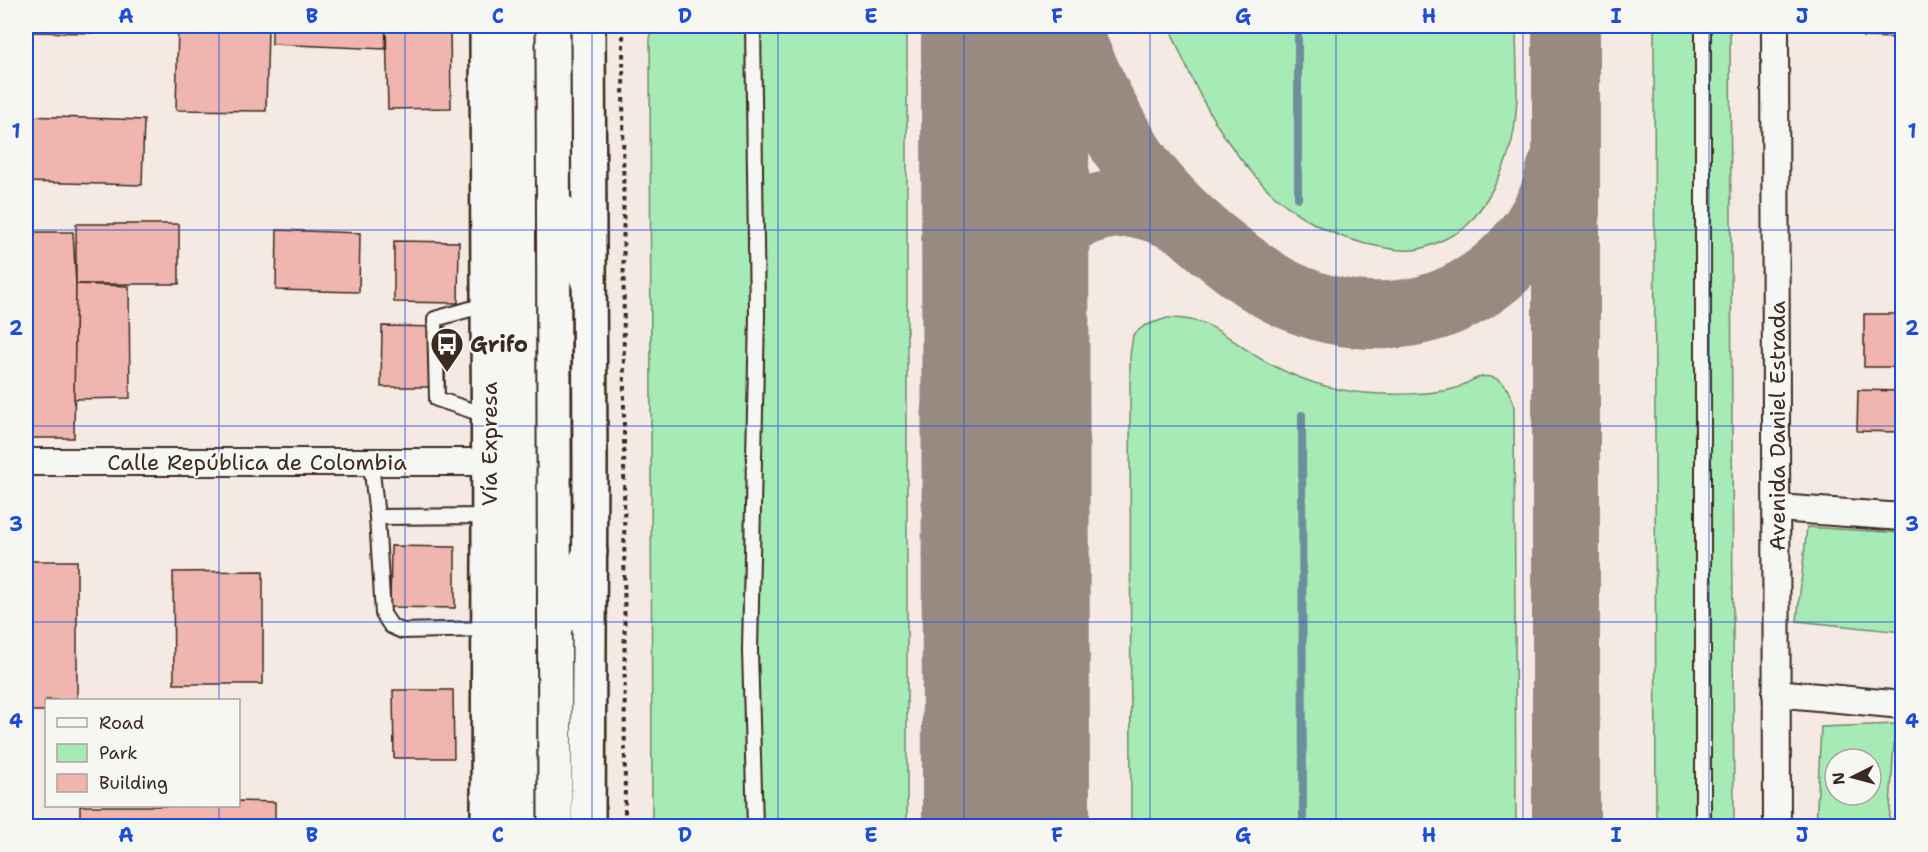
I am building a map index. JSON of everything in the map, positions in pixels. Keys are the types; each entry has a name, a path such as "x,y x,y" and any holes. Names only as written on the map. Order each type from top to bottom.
{"main road":[{"name":"Vía Expresa","path":"487,26 489,553 504,630 520,826"},
{"name":"Vía Expresa","path":"488,826 504,630 519,197 518,26"},
{"path":"554,26 555,826"},
{"path":"588,26 590,552 588,826"},
{"path":"554,192 589,285"},
{"path":"489,295 519,197"},
{"path":"555,632 590,552"}],"street":[{"name":"Avenida Daniel Estrada","path":"1775,26 1777,826"},
{"name":"Calle República de Colombia","path":"26,462 488,462"},
{"path":"1778,508 1902,517"},
{"path":"1776,693 1902,705"}],"lane":[{"path":"753,26 757,315 750,651 755,826"},
{"path":"1703,26 1703,826"},
{"path":"489,295 435,319 437,399 489,417"},
{"path":"371,463 383,614 391,626 402,631 504,630"},
{"path":"377,517 489,516"}],"path":[{"path":"623,26 625,826"}],"green space":[{"path":"650,26 907,26 907,826 652,826"},
{"path":"1169,26 1516,26 1515,122 1506,161 1490,194 1477,214 1463,229 1443,240 1430,246 1405,250 1345,238 1296,212 1267,189 1254,175 1215,122 1186,66"},
{"path":"1654,26 1730,26 1734,826 1656,826"},
{"path":"1167,318 1196,321 1207,325 1273,366 1311,382 1337,389 1375,394 1423,393 1456,388 1487,376 1500,381 1507,389 1514,408 1516,826 1131,826 1130,356 1133,335 1144,326"},
{"path":"1807,527 1902,533 1902,632 1797,621"},
{"path":"1895,724 1889,826 1816,826 1821,727"}],"building":[{"path":"26,26 92,26 92,33 26,32"},
{"path":"178,26 268,26 266,111 176,110"},
{"path":"272,26 386,26 385,49 272,44"},
{"path":"386,26 450,26 451,108 388,109"},
{"path":"1864,26 1901,26 1900,38 1863,37"},
{"path":"26,116 144,120 142,185 26,182"},
{"path":"76,224 179,224 179,284 76,284"},
{"path":"277,230 360,233 359,292 276,290"},
{"path":"26,232 73,232 76,284 74,438 26,438"},
{"path":"394,241 459,242 458,303 394,302"},
{"path":"76,284 129,286 130,398 74,399"},
{"path":"1864,314 1902,314 1902,367 1864,367"},
{"path":"382,326 446,327 445,387 381,387"},
{"path":"1858,390 1901,391 1899,432 1857,431"},
{"path":"391,546 455,547 455,608 390,607"},
{"path":"26,561 77,561 77,699 45,699 45,711 26,711"},
{"path":"263,571 263,684 174,684 173,572"},
{"path":"393,690 453,690 454,758 394,758"},
{"path":"240,801 275,802 275,826 80,826 80,807 240,807"}],"waterway":[{"path":"1298,26 1298,198"},
{"path":"1302,415 1303,826"}],"taxiway":[{"path":"1065,26 1112,124 1130,155 1158,192 1202,235 1252,274 1276,289 1320,307 1366,315 1389,315 1434,307 1472,290 1513,257 1535,230 1552,199 1561,168"},
{"path":"1566,26 1566,826"},
{"path":"1006,336 1012,297 1025,260 1044,235 1057,225 1087,211 1119,204 1148,207 1187,222"}],"runway":[{"path":"1005,26 1006,826"}],"place":[{"name":"Grifo","path":"447,373"}]}
